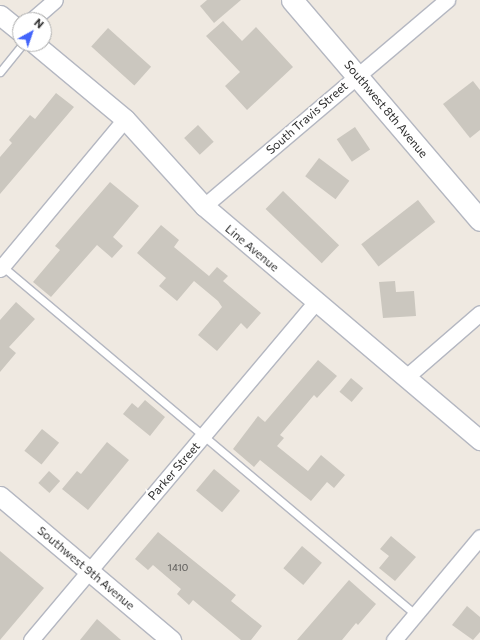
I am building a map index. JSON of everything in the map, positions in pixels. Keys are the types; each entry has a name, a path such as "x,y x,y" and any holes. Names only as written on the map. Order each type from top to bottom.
{"main road":[{"name":"Southwest 8th Avenue","path":"292,0 480,220"}],"street":[{"path":"41,12 55,0"},
{"name":"South Travis Street","path":"204,206 357,75 448,0"},
{"path":"0,15 12,25"},
{"name":"Line Avenue","path":"45,52 125,119 204,206 480,440"},
{"path":"1,268 125,119"},
{"name":"Parker Street","path":"31,640 316,301"},
{"path":"406,378 480,313"},
{"name":"Southwest 9th Avenue","path":"0,496 171,640"},
{"path":"394,640 480,537"}],"lane":[{"path":"0,72 16,52"},
{"path":"1,268 204,436 415,614"}],"building":[{"path":"207,0 241,0 214,23 200,6"},
{"path":"223,21 242,41 256,27 293,67 247,110 225,86 240,72 206,36"},
{"path":"108,28 151,67 134,85 91,47"},
{"path":"473,81 480,90 480,130 470,138 443,104"},
{"path":"56,93 74,107 0,194 0,157 12,143 9,140 30,115 35,119"},
{"path":"198,125 214,142 200,155 184,138"},
{"path":"355,127 370,149 352,162 337,139"},
{"path":"319,158 349,181 336,199 305,176"},
{"path":"110,182 139,206 113,237 123,246 112,258 97,245 51,297 33,282 60,250 55,246"},
{"path":"283,191 339,245 322,263 266,209"},
{"path":"418,200 435,222 379,266 361,244"},
{"path":"161,225 179,240 174,247 209,276 217,267 228,276 223,281 261,313 247,329 241,323 217,351 198,335 222,307 218,301 194,281 177,301 159,286 166,278 137,253"},
{"path":"395,281 396,292 414,291 416,316 383,318 379,282"},
{"path":"16,302 35,319 9,347 16,353 0,372 0,320"},
{"path":"318,360 337,376 317,398 314,395 280,435 284,438 277,446 308,471 321,455 345,475 334,488 327,482 311,501 260,460 254,467 233,449 258,416 265,422"},
{"path":"351,378 363,388 352,402 339,392"},
{"path":"145,400 165,417 150,436 123,414 132,403 138,408"},
{"path":"42,429 59,443 41,465 24,451"},
{"path":"107,442 129,460 88,510 62,489 77,471 81,474"},
{"path":"214,469 240,491 222,512 196,490"},
{"path":"49,471 60,481 49,493 38,483"},
{"path":"158,532 236,595 231,601 262,626 251,640 241,640 193,600 189,605 177,594 181,589 153,565 148,570 135,559"},
{"path":"391,536 416,557 395,581 379,568 389,556 380,549"},
{"path":"302,546 322,563 303,585 283,568"},
{"path":"0,551 44,588 0,640"},
{"path":"349,580 376,604 358,625 356,623 342,640 297,640"},
{"path":"467,606 480,617 480,632 473,640 452,625"},
{"path":"97,619 121,640 80,640"}]}
